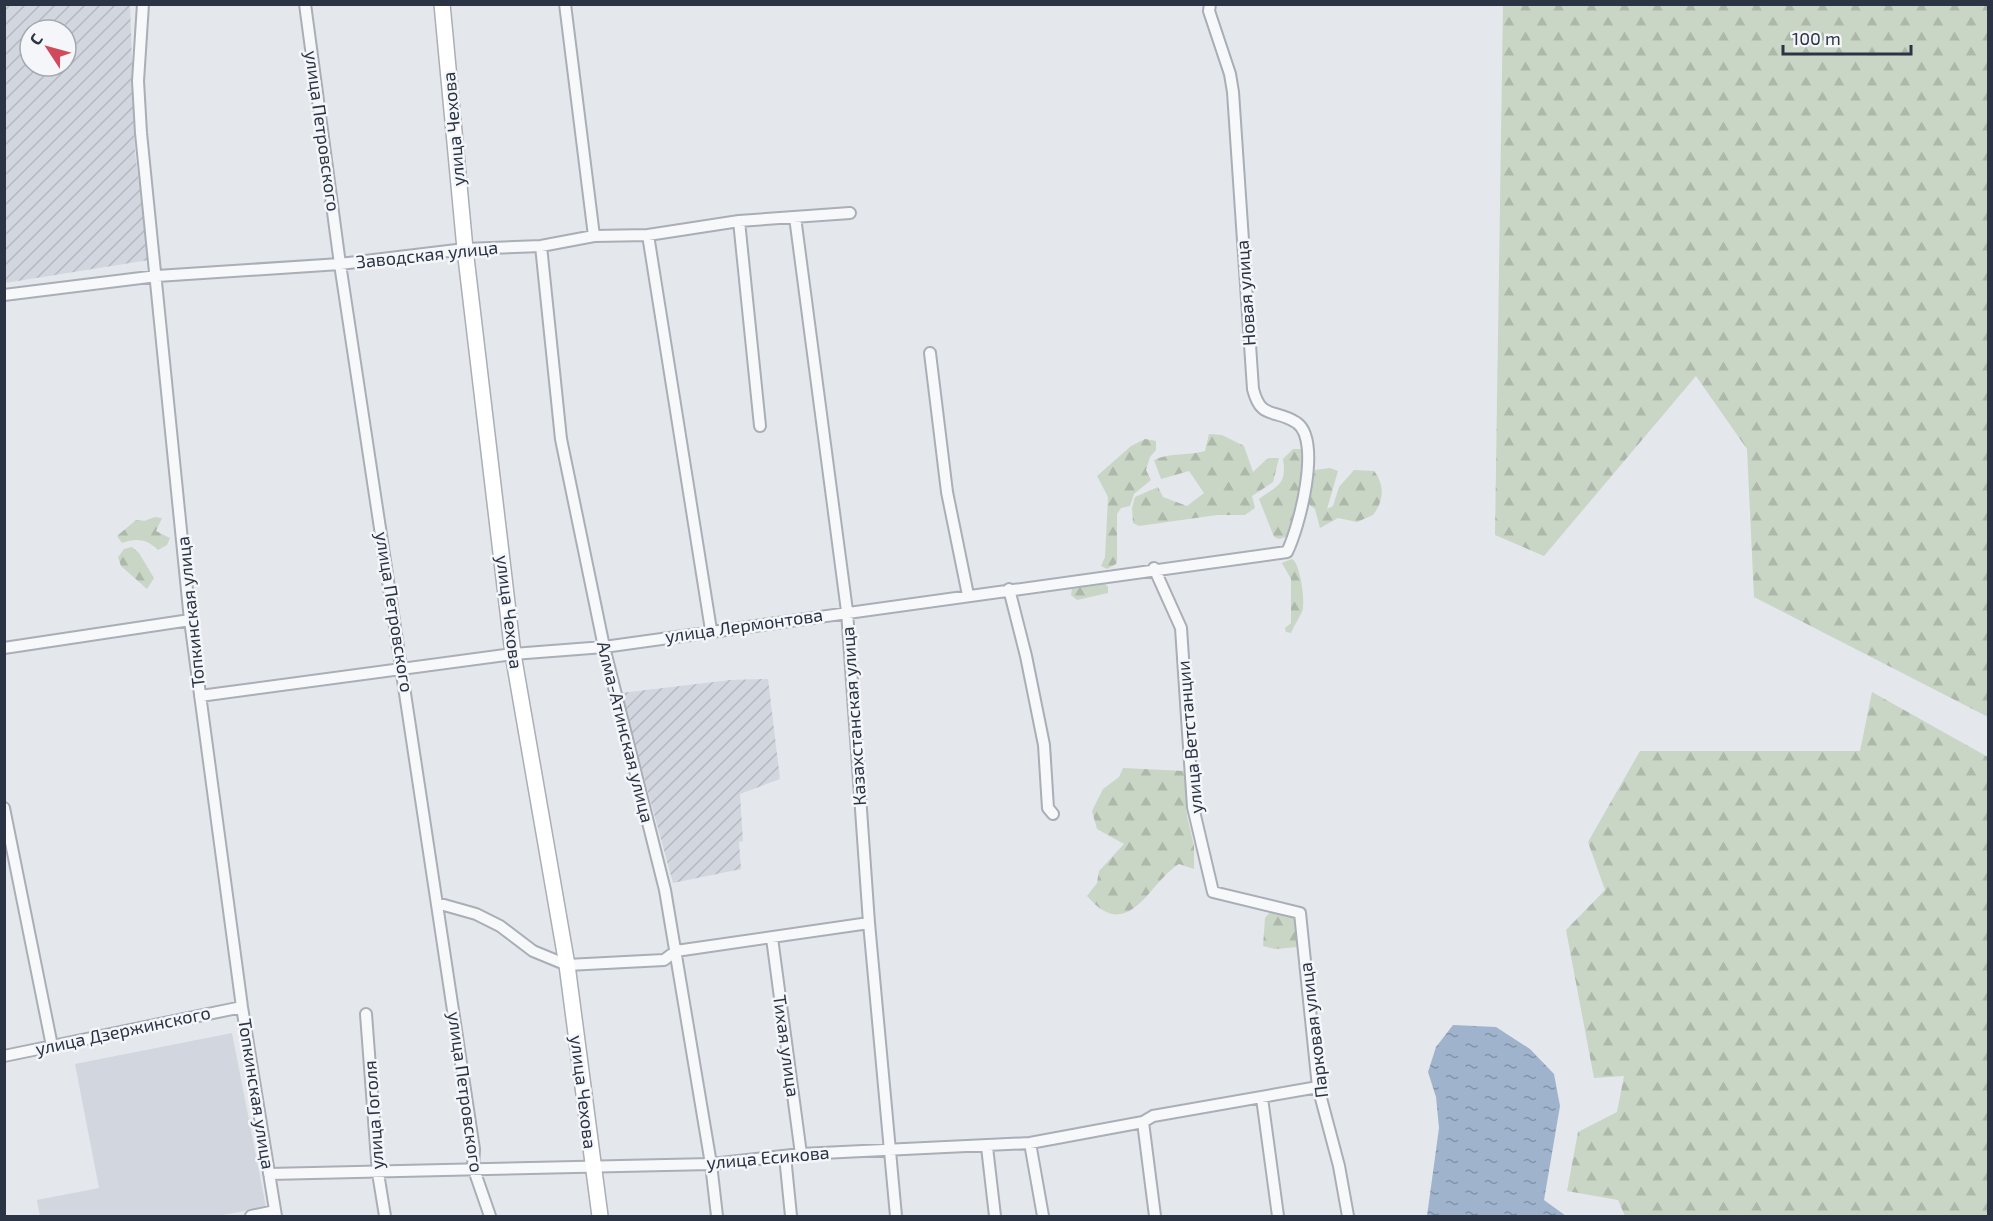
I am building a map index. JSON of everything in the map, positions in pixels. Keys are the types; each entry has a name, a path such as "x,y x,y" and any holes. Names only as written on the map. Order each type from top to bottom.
{"street":[{"name":"Топкинская улица","path":"143,4 138,81 190,620 242,1007 275,1214"},
{"name":"улица Петровского","path":"305,4 340,264 474,1149 473,1167 490,1216"},
{"name":"улица Чехова","path":"442,4 465,249 513,654 567,964 600,1216"},
{"path":"565,4 594,236"},
{"name":"Новая улица","path":"1210,4 1209,11 1230,74 1233,92 1253,389 1257,405 1264,411 1297,423 1307,438 1308,462 1299,527 1287,552"},
{"name":"Заводская улица","path":"4,296 157,276 340,264 465,249 541,246 594,236 648,235 739,221 850,213"},
{"name":"Казахстанская улица","path":"795,217 847,611 869,923 896,1216"},
{"path":"739,221 760,426"},
{"path":"648,235 711,630"},
{"name":"Алма-Атинская улица","path":"541,246 561,439 604,647 665,890 711,1164 717,1216"},
{"path":"930,353 946,492 968,595"},
{"name":"улица Лермонтова","path":"200,696 513,654 604,647 1154,568 1287,552"},
{"name":"улица Ветстанции","path":"1154,568 1181,628 1193,807 1213,892 1300,913"},
{"path":"1009,589 1029,667 1044,745 1048,808 1053,814"},
{"path":"4,648 190,620"},
{"path":"4,808 52,1046"},
{"path":"437,903 476,914 500,926 533,951 567,964 664,960 676,951 869,923"},
{"name":"Парковая улица","path":"1300,913 1318,1087 1340,1166 1348,1216"},
{"name":"Тихая улица","path":"772,938 801,1154"},
{"name":"улица Дзержинского","path":"4,1056 242,1007"},
{"name":"улица Гоголя","path":"366,1014 378,1173 385,1216"},
{"name":"улица Есикова","path":"269,1174 378,1173 473,1167 593,1168 711,1164 801,1154 987,1147 1030,1143 1143,1122 1153,1116 1318,1087"},
{"path":"1262,1098 1278,1216"},
{"path":"1143,1122 1155,1216"},
{"path":"1030,1143 1043,1216"},
{"path":"987,1147 995,1216"},
{"path":"785,1156 791,1216"},
{"path":"251,1216 275,1214"}],"shaded area":[{"path":"5,5 130,5 135,152 149,260 5,283"},
{"path":"768,679 780,779 740,794 743,841 739,842 741,869 673,883 621,693 730,680"},
{"path":"232,1033 266,1207 217,1216 40,1216 37,1200 99,1188 75,1064"}],"green space":[{"path":"1503,5 1988,5 1988,717 1754,597 1747,449 1696,376 1544,556 1495,535"},
{"path":"1209,434 1222,435 1244,446 1253,472 1268,458 1279,458 1273,482 1252,496 1255,508 1245,515 1217,515 1139,526 1133,523 1132,508 1135,497 1158,487 1163,497 1187,506 1204,493 1189,471 1161,479 1154,460 1205,451"},
{"path":"1145,439 1156,441 1156,450 1150,457 1146,470 1151,480 1134,494 1130,506 1121,508 1117,514 1117,561 1107,569 1101,566 1105,557 1108,497 1097,476 1131,446"},
{"path":"1293,449 1301,449 1302,471 1299,494 1286,537 1279,539 1274,537 1259,499 1280,484 1284,474 1283,459"},
{"path":"1330,468 1338,471 1327,509 1333,506 1339,487 1354,470 1374,471 1378,476 1382,493 1373,515 1357,522 1338,518 1320,528 1315,509 1307,503 1315,470"},
{"path":"155,517 162,518 156,531 170,538 167,545 158,550 141,540 122,543 117,536 136,520 144,521"},
{"path":"132,547 139,553 154,578 147,589 121,566 118,557 124,549"},
{"path":"1292,559 1298,567 1302,583 1303,607 1291,633 1286,632 1285,628 1291,623 1291,579 1282,563"},
{"path":"1105,584 1108,587 1108,593 1077,600 1071,595 1072,589"},
{"path":"1872,692 1988,757 1988,1216 1625,1216 1618,1200 1567,1191 1578,1132 1617,1112 1624,1076 1594,1078 1566,930 1605,890 1588,842 1640,751 1860,751"},
{"path":"1123,768 1184,771 1187,816 1194,846 1194,869 1179,864 1137,906 1126,912 1115,914 1102,909 1087,896 1097,883 1099,871 1124,844 1097,829 1092,811 1103,789 1119,777"},
{"path":"1272,910 1285,912 1294,917 1298,947 1275,949 1263,946 1265,918"}],"water":[{"path":"1453,1025 1496,1027 1530,1049 1554,1074 1560,1106 1544,1200 1566,1216 1427,1216 1439,1128 1436,1097 1428,1072 1436,1047"}]}
